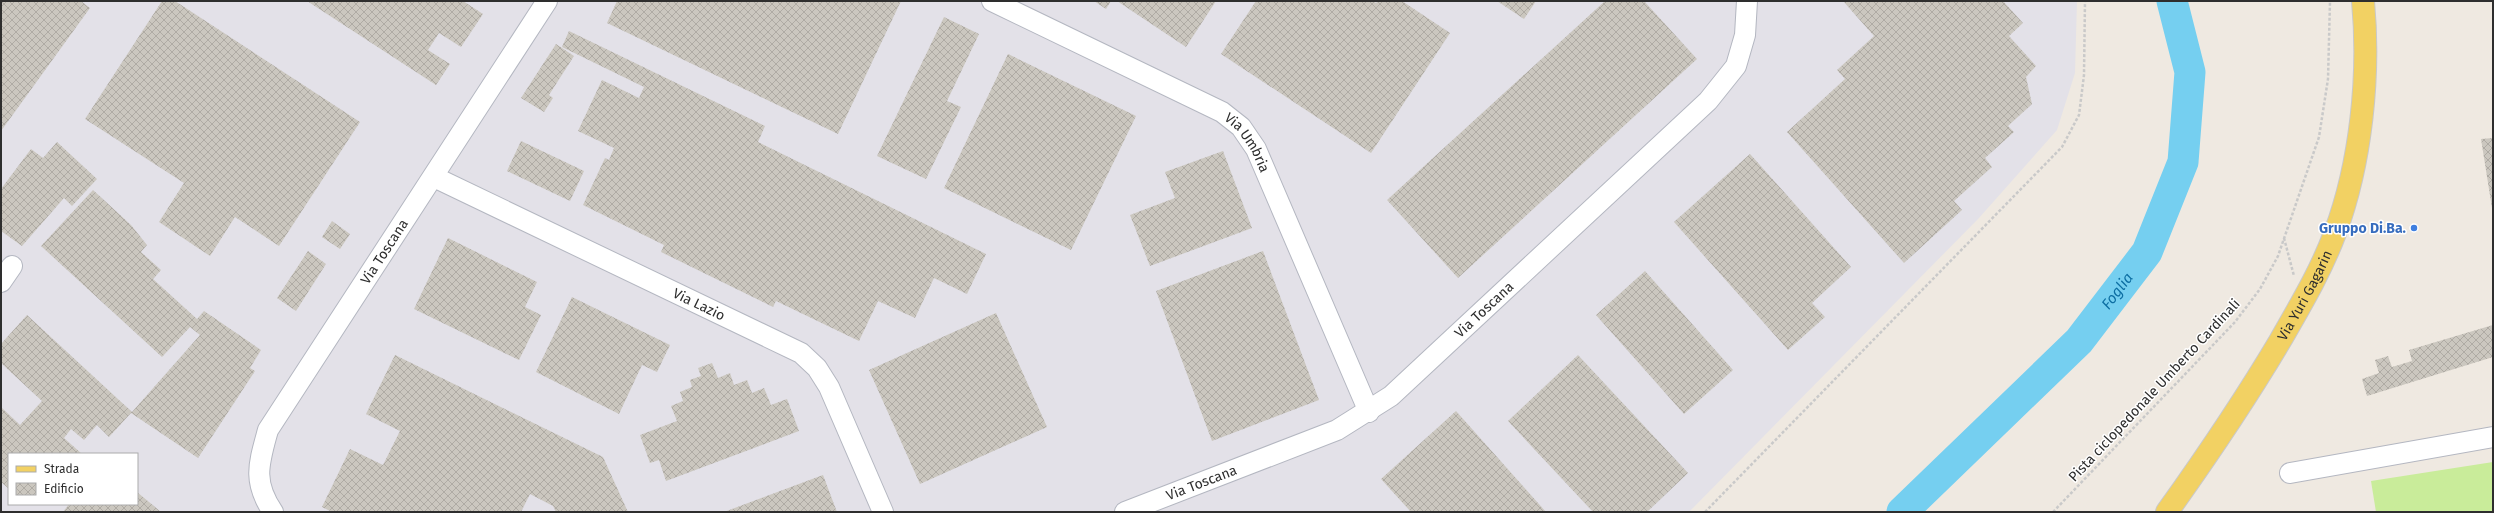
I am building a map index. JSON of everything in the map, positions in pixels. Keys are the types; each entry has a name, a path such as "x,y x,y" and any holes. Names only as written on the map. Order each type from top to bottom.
{"main road":[{"name":"Via Yuri Gagarin","path":"2167,512 2252,388 2304,301 2335,233 2356,157 2363,92 2363,1"}],"street":[{"name":"Via Toscana","path":"272,512 264,499 258,467 268,430 434,177 547,1"},
{"name":"Via Umbria","path":"992,1 1222,112 1241,128 1256,149 1369,412"},
{"name":"Via Toscana","path":"1125,512 1337,430 1369,412 1391,396 1708,101 1736,66 1746,35 1747,1"},
{"name":"Via Lazio","path":"434,177 802,353 817,368 829,387 884,512"},
{"path":"2290,473 2493,437"}],"path":[{"path":"1705,512 2062,147 2079,115 2084,75 2085,1"},
{"name":"Pista ciclopedonale Umberto Cardinali","path":"2053,512 2235,322 2260,289 2278,256 2319,137 2328,79 2330,1"},
{"path":"2284,238 2295,281"}],"shaded area":[{"path":"1,1 2077,1 2075,73 2057,130 1979,218 1689,512 1,512"}],"green space":[{"path":"2493,462 2493,512 2376,512 2371,481"}],"building":[{"path":"1,1 81,1 90,8 1,131"},
{"path":"162,1 175,1 360,122 279,246 235,217 210,256 159,222 184,183 85,119"},
{"path":"307,1 463,1 483,14 461,47 439,33 428,50 450,64 436,85"},
{"path":"617,1 901,1 838,134 607,23"},
{"path":"1094,1 1111,1 1106,9"},
{"path":"1117,1 1216,1 1186,47"},
{"path":"1256,1 1373,1 1376,3 1378,1 1402,1 1450,33 1371,153 1221,54"},
{"path":"1497,1 1536,1 1524,19"},
{"path":"1605,1 1644,1 1697,59 1458,278 1387,200"},
{"path":"1843,1 2003,1 2023,23 2009,36 2036,66 2026,77 2032,104 2008,126 2014,132 1985,158 1992,167 1954,201 1962,210 1904,263 1787,132 1845,79 1837,70 1874,36"},
{"path":"944,17 979,34 947,101 961,107 926,179 877,156"},
{"path":"569,31 765,126 758,142 986,254 967,294 934,278 915,318 878,301 859,341 776,301 773,307 661,252 664,245 583,205 605,158 609,160 614,148 578,131 602,80 639,98 644,87 562,47"},
{"path":"556,44 574,56 549,95 553,98 544,112 521,98"},
{"path":"1008,54 1136,116 1071,250 944,188"},
{"path":"2493,138 2493,208 2492,208 2481,139"},
{"path":"521,141 584,171 570,201 507,171"},
{"path":"57,142 97,179 72,206 64,198 22,246 1,231 1,189 31,149 43,158"},
{"path":"1223,151 1252,228 1150,266 1130,215 1175,198 1165,172"},
{"path":"1750,154 1851,267 1812,303 1825,317 1788,350 1674,222"},
{"path":"93,190 131,225 147,245 141,252 161,270 153,279 197,319 204,311 261,350 250,368 255,371 198,458 131,413 109,437 97,425 84,440 71,429 64,438 81,453 8,453 8,488 1,482 1,407 20,425 42,401 1,363 1,344 27,315 132,412 200,335 190,327 162,357 41,246"},
{"path":"332,221 350,234 340,249 322,237"},
{"path":"448,238 537,282 525,307 541,315 519,360 414,309"},
{"path":"308,251 326,264 296,311 277,298"},
{"path":"1263,251 1319,400 1212,441 1156,291"},
{"path":"1645,271 1733,370 1684,414 1596,315"},
{"path":"572,297 670,345 657,372 642,365 619,414 536,372"},
{"path":"996,313 1047,427 920,484 869,370"},
{"path":"2493,325 2493,357 2367,396 2362,379 2379,373 2375,360 2388,356 2392,367 2412,361 2409,350"},
{"path":"395,355 603,457 628,512 556,512 553,506 530,494 521,512 332,512 322,507 350,449 383,465 400,431 366,414"},
{"path":"1578,355 1688,473 1647,512 1593,512 1508,421"},
{"path":"712,363 718,378 730,373 734,385 747,380 752,393 764,388 771,405 787,399 799,431 666,481 659,460 650,463 640,435 677,421 671,406 683,401 680,392 692,387 690,380 701,376 698,368"},
{"path":"1456,411 1546,512 1411,512 1381,479"},
{"path":"823,475 837,512 724,512"},
{"path":"138,493 161,512 63,512 68,505 138,505"}],"waterway":[{"name":"Foglia","path":"1902,512 2079,341 2147,252 2183,162 2190,72 2172,1"}],"place":[{"name":"Gruppo Di.Ba.","path":"2414,228"}]}
